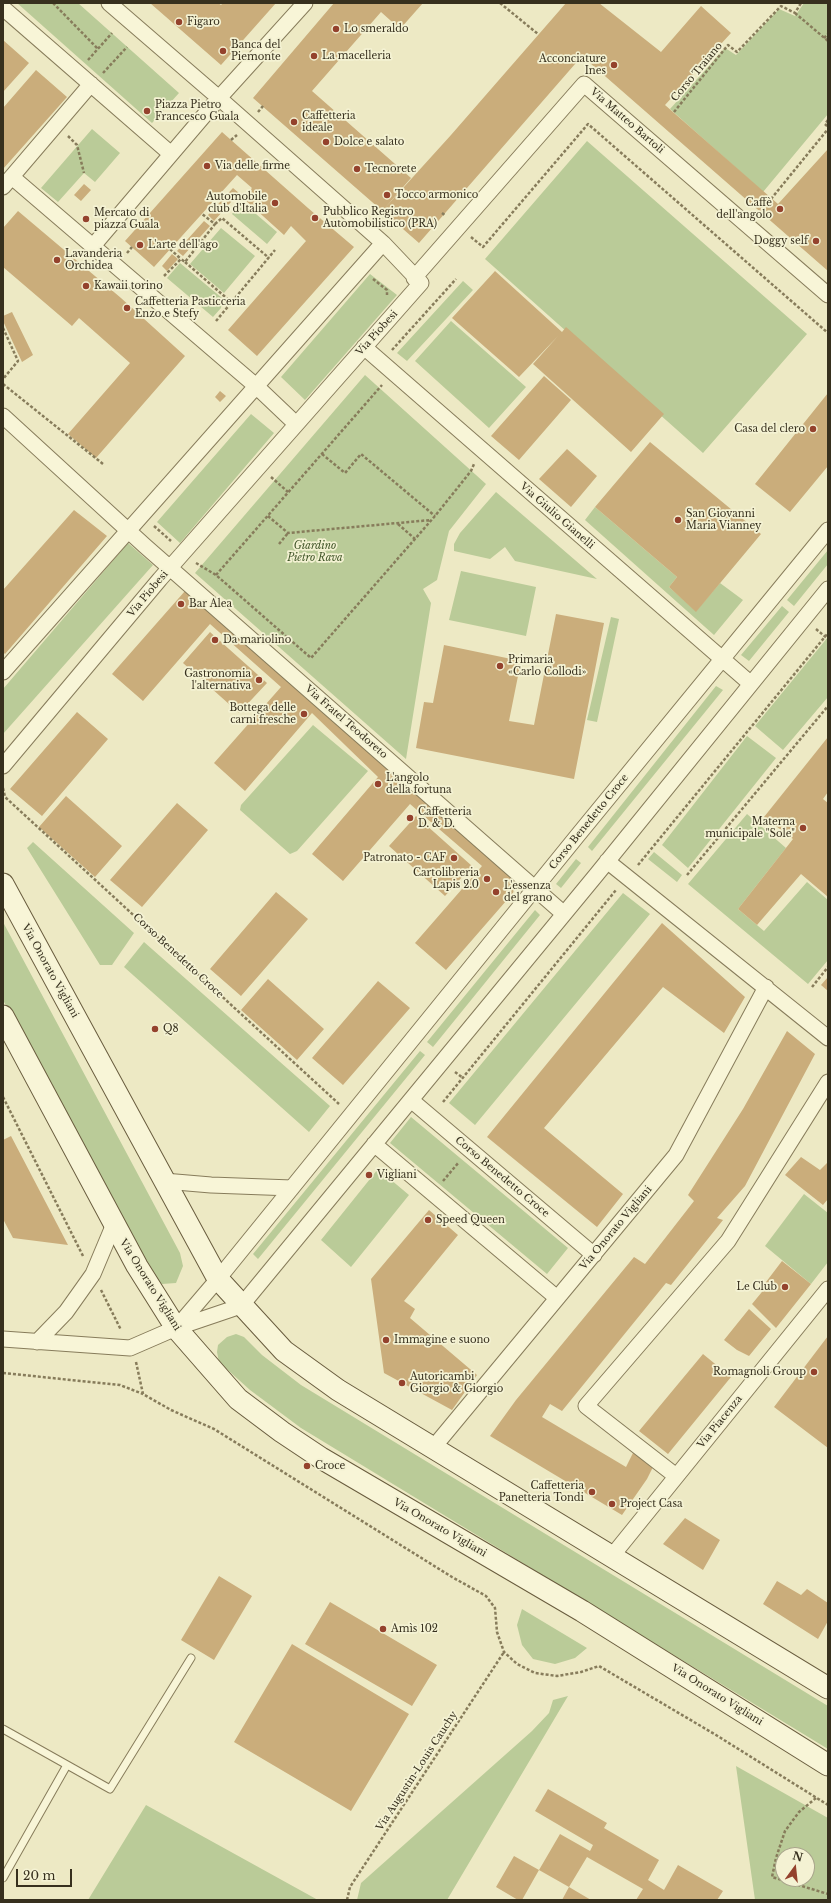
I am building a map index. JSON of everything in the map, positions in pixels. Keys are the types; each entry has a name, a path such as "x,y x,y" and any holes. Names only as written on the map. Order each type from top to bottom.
{"main road":[{"name":"Via Onorato Vigliani","path":"3,884 218,1279 241,1306 284,1351 338,1390 828,1688"},
{"name":"Via Onorato Vigliani","path":"3,1016 137,1266 176,1328 238,1399 282,1432 321,1458 582,1611 828,1765"}],"street":[{"path":"109,3 383,243 418,281"},
{"path":"93,246 219,98 305,3"},
{"path":"3,8 95,81 171,154"},
{"path":"95,81 8,182 93,246 256,386 296,424"},
{"name":"Via Matteo Bartoli","path":"418,281 584,84 828,295"},
{"path":"3,672 383,243"},
{"name":"Via Piobesi","path":"3,766 170,567 364,347 418,281"},
{"name":"Via Giulio Gianelli","path":"364,347 751,684"},
{"path":"3,416 128,531"},
{"name":"Corso Benedetto Croce","path":"176,1328 218,1279 828,530"},
{"name":"Via Fratel Teodoreto","path":"128,531 564,914"},
{"path":"3,1339 130,1348 176,1328 241,1306 564,914 828,590"},
{"path":"607,861 828,1038"},
{"name":"Via Onorato Vigliani","path":"433,1448 676,1155 766,987"},
{"path":"676,1476 586,1406 728,1242 828,1082"},
{"name":"Corso Benedetto Croce","path":"411,1100 594,1255"},
{"path":"374,1144 557,1298"},
{"path":"164,1181 211,1185 292,1188"},
{"name":"Via Onorato Vigliani","path":"37,1342 66,1312 92,1274 114,1224"},
{"name":"Via Piacenza","path":"612,1556 828,1289"}],"lane":[{"path":"3,1729 110,1789 191,1658"},
{"path":"3,1878 66,1765"}],"path":[{"path":"53,3 98,49"},
{"path":"500,3 538,34"},
{"path":"801,3 795,13 828,41"},
{"name":"Corso Traiano","path":"674,112 728,45 737,52 781,6 795,13"},
{"path":"85,64 112,33"},
{"path":"824,38 828,34"},
{"path":"95,81 127,47"},
{"path":"772,199 828,128 825,124 828,120"},
{"path":"483,247 588,124 828,333"},
{"path":"56,125 77,145 84,173"},
{"path":"202,214 216,224"},
{"path":"185,262 222,218 269,258"},
{"path":"170,249 231,302"},
{"path":"216,321 275,250"},
{"path":"164,276 181,259"},
{"path":"381,362 456,279"},
{"path":"3,328 18,360 3,379"},
{"path":"216,575 393,372"},
{"path":"3,384 103,464"},
{"path":"143,515 183,552 200,566 216,575 311,658 435,516 472,471 481,449"},
{"path":"322,454 345,473 361,454 435,516"},
{"path":"259,466 288,492"},
{"path":"268,516 288,533"},
{"path":"279,544 288,533 431,520"},
{"path":"398,523 415,538"},
{"path":"687,875 828,706"},
{"name":"Corso Benedetto Croce","path":"3,788 5,797 351,1115"},
{"path":"812,987 828,967"},
{"path":"3,1097 130,1348 138,1367 143,1394"},
{"path":"433,1193 469,1149"},
{"path":"3,1373 120,1385 143,1394 171,1410 214,1429 452,1577 486,1596 495,1608 497,1632 504,1652 517,1664 535,1673 556,1676 581,1672 599,1666 710,1731 828,1805"},
{"name":"Via Augustin-Louis Cauchy","path":"348,1900 350,1887 504,1652"},
{"path":"816,1798 799,1812 785,1831 772,1877 828,1894"}],"green space":[{"path":"17,3 78,3 179,93 152,123"},
{"path":"804,3 828,3 828,114 763,192 670,109 725,48 736,55 779,9 795,16"},
{"path":"92,129 120,153 95,182 84,173 58,202 41,188"},
{"path":"587,141 807,334 703,453 485,259"},
{"path":"242,202 277,232 267,244 232,214"},
{"path":"221,228 255,256 224,293 190,264"},
{"path":"180,263 222,298 221,308 213,317 167,278"},
{"path":"370,274 397,295 305,400 281,377"},
{"path":"463,281 473,290 407,361 397,353"},
{"path":"451,321 526,387 489,428 415,361"},
{"name":"Giardino Pietro Rava","path":"365,375 486,484 449,531 437,580 423,589 431,603 406,759 195,573"},
{"path":"251,414 274,433 180,543 157,522"},
{"path":"496,492 597,579 515,561 505,547 490,559 454,551 454,544 460,533"},
{"path":"595,507 677,577 669,587 696,611 720,583 743,600 714,635 585,520"},
{"path":"128,543 153,565 3,734 3,689"},
{"path":"828,550 828,564 794,606 787,600"},
{"path":"461,571 536,587 526,636 449,620"},
{"path":"782,606 789,612 749,661 741,655"},
{"path":"611,617 619,619 597,722 587,720"},
{"path":"828,637 828,697 783,750 755,726"},
{"path":"716,686 723,690 592,851 588,847"},
{"path":"313,725 368,771 297,851 290,854 240,810 241,805"},
{"path":"747,736 776,758 688,868 662,845"},
{"path":"747,814 786,848 738,909 764,931 807,882 828,900 828,960 808,984 688,884"},
{"path":"33,842 134,933 112,965 100,965 27,848"},
{"path":"654,852 682,875 677,882 648,859"},
{"path":"576,859 581,863 561,888 556,884"},
{"path":"623,893 650,914 475,1125 449,1103"},
{"path":"535,910 540,915 433,1047 427,1042"},
{"path":"3,922 180,1253 183,1266 176,1283 162,1284 154,1281 150,1276 3,1000"},
{"path":"144,942 330,1106 309,1132 124,967"},
{"path":"420,1051 425,1055 258,1259 253,1254"},
{"path":"411,1117 568,1248 547,1274 390,1143"},
{"path":"378,1169 409,1195 351,1267 321,1240"},
{"path":"804,1194 828,1213 828,1262 811,1284 765,1246"},
{"path":"236,1334 244,1337 262,1355 301,1385 828,1706 828,1749 301,1428 250,1390 219,1362 217,1352 218,1345 227,1337"},
{"path":"522,1609 587,1648 575,1658 555,1664 533,1659 522,1645 517,1625"},
{"path":"568,1696 447,1900 357,1900 361,1883 532,1731 549,1713 553,1700"},
{"path":"736,1766 828,1818 828,1900 755,1900"},
{"path":"146,1805 318,1900 88,1900"}],"building":[{"path":"150,3 218,3 221,5 223,3 276,3 221,65"},
{"path":"334,3 423,3 400,29 381,12 312,91 411,178 384,209 451,135 566,3 599,3 661,52 701,6 731,33 665,105 778,204 828,149 828,271 582,56 419,243 253,98"},
{"path":"3,40 29,63 3,92"},
{"path":"36,70 67,97 3,169 3,108"},
{"path":"222,132 354,247 257,356 228,330 306,241 291,226 284,235 243,198 252,188 237,175 154,267 125,241"},
{"path":"84,184 91,190 81,201 74,195"},
{"path":"233,188 239,193 214,221 208,215"},
{"path":"18,211 121,298 185,356 96,458 68,434 130,363 79,318 72,326 3,267 3,228"},
{"path":"204,221 210,226 183,256 177,251"},
{"path":"172,254 178,259 167,271 162,266"},
{"path":"495,271 562,332 566,327 664,414 631,452 533,364 558,336 519,377 452,318"},
{"path":"12,312 33,355 22,362 3,321 3,316"},
{"path":"544,376 571,400 519,460 491,436"},
{"path":"220,391 226,396 220,402 215,397"},
{"name":"Casa del clero","path":"828,393 828,466 790,512 755,484"},
{"name":"San Giovanni Maria Vianney","path":"650,442 761,534 696,612 669,587 677,577 595,507"},
{"path":"567,449 597,476 571,507 539,479"},
{"path":"74,510 107,536 5,654 3,652 3,590"},
{"path":"185,591 516,882 513,893 446,970 415,943 482,866 410,804 343,881 312,854 378,777 312,713 245,791 214,763 281,687 210,624 143,701 112,674"},
{"name":"Primaria «Carlo Collodi»","path":"556,614 604,623 574,779 416,748 424,702 433,703 444,645 521,661 509,721 534,725"},
{"path":"210,632 267,683 239,713 183,663"},
{"path":"77,712 108,739 42,816 10,789"},
{"name":"Materna municipale \"Sole\"","path":"828,737 828,792 823,799 828,803 828,897 801,874 757,925 738,909 793,839 764,817"},
{"path":"66,796 122,846 95,877 39,827"},
{"path":"177,803 208,830 142,907 110,880"},
{"path":"416,816 472,866 445,896 389,846"},
{"path":"276,892 308,919 241,996 210,969"},
{"path":"662,923 745,997 724,1033 663,987 544,1128 623,1194 597,1227 487,1137"},
{"path":"828,977 828,991 821,985"},
{"path":"268,979 324,1029 297,1060 241,1010"},
{"path":"378,981 410,1008 343,1085 312,1058"},
{"path":"787,1031 815,1054 745,1186 717,1218 723,1220 671,1285 666,1283 562,1411 550,1404 542,1417 626,1467 636,1447 655,1463 647,1479 622,1515 490,1436 516,1400 634,1257 645,1264 694,1201 688,1195 743,1109"},
{"path":"11,1136 68,1245 13,1238 3,1219 3,1140"},
{"path":"801,1157 820,1170 828,1162 828,1199 823,1205 785,1175"},
{"path":"429,1210 458,1235 404,1301 415,1309 410,1318 477,1375 452,1410 384,1373 371,1279"},
{"path":"782,1261 811,1284 776,1328 752,1304 766,1287 766,1282"},
{"path":"749,1309 771,1329 749,1356 737,1350 724,1340"},
{"name":"Romagnoli Group","path":"828,1336 828,1448 774,1407"},
{"path":"703,1354 731,1377 668,1454 639,1431"},
{"path":"685,1518 720,1540 703,1570 663,1544"},
{"path":"219,1576 252,1596 214,1660 181,1640"},
{"path":"777,1581 801,1595 807,1589 828,1603 828,1621 818,1639 763,1604"},
{"path":"330,1602 437,1665 412,1706 305,1644"},
{"path":"292,1644 409,1714 351,1811 234,1742"},
{"path":"548,1789 607,1823 604,1828 659,1860 648,1880 664,1890 678,1865 723,1891 717,1900 636,1900 643,1889 587,1857 569,1887 539,1870 560,1834 590,1851 593,1845 535,1811"},
{"path":"514,1856 539,1870 522,1900 518,1900 496,1887"},
{"path":"569,1887 591,1900 562,1900"}],"place":[{"name":"Figaro","path":"179,22"},
{"name":"Lo smeraldo","path":"336,29"},
{"name":"Banca del Piemonte","path":"223,51"},
{"name":"La macelleria","path":"314,56"},
{"name":"Acconciature Ines","path":"614,65"},
{"name":"Piazza Pietro Francesco Guala","path":"147,111"},
{"name":"Caffetteria ideale","path":"294,122"},
{"name":"Dolce e salato","path":"326,142"},
{"name":"Via delle firme","path":"207,166"},
{"name":"Tecnorete","path":"357,169"},
{"name":"Tocco armonico","path":"387,195"},
{"name":"Automobile club d'Italia","path":"275,203"},
{"name":"Caffè dell'angolo","path":"780,209"},
{"name":"Pubblico Registro Automobilistico (PRA)","path":"315,218"},
{"name":"Mercato di piazza Guala","path":"86,219"},
{"name":"Doggy self","path":"816,241"},
{"name":"L'arte dell'ago","path":"140,245"},
{"name":"Lavanderia Orchidea","path":"57,260"},
{"name":"Kawaii torino","path":"86,286"},
{"name":"Caffetteria Pasticceria Enzo e Stefy","path":"127,308"},
{"name":"Casa del clero","path":"813,429"},
{"name":"San Giovanni Maria Vianney","path":"678,520"},
{"name":"Bar Alea","path":"181,604"},
{"name":"Da mariolino","path":"215,640"},
{"name":"Primaria «Carlo Collodi»","path":"500,666"},
{"name":"Gastronomia l'alternativa","path":"259,680"},
{"name":"Bottega delle carni fresche","path":"304,714"},
{"name":"L'angolo della fortuna","path":"378,784"},
{"name":"Caffetteria D. & D.","path":"410,818"},
{"name":"Materna municipale \"Sole\"","path":"803,828"},
{"name":"Patronato - CAF","path":"454,858"},
{"name":"Cartolibreria Lapis 2.0","path":"487,879"},
{"name":"L'essenza del grano","path":"496,892"},
{"name":"Q8","path":"155,1029"},
{"name":"Vigliani","path":"369,1175"},
{"name":"Speed Queen","path":"428,1220"},
{"name":"Le Club","path":"785,1287"},
{"name":"Immagine e suono","path":"386,1340"},
{"name":"Romagnoli Group","path":"814,1372"},
{"name":"Autoricambi Giorgio & Giorgio","path":"402,1383"},
{"name":"Croce","path":"307,1466"},
{"name":"Caffetteria Panetteria Tondi","path":"592,1492"},
{"name":"Project Casa","path":"612,1504"},
{"name":"Amìs 102","path":"383,1629"}]}
